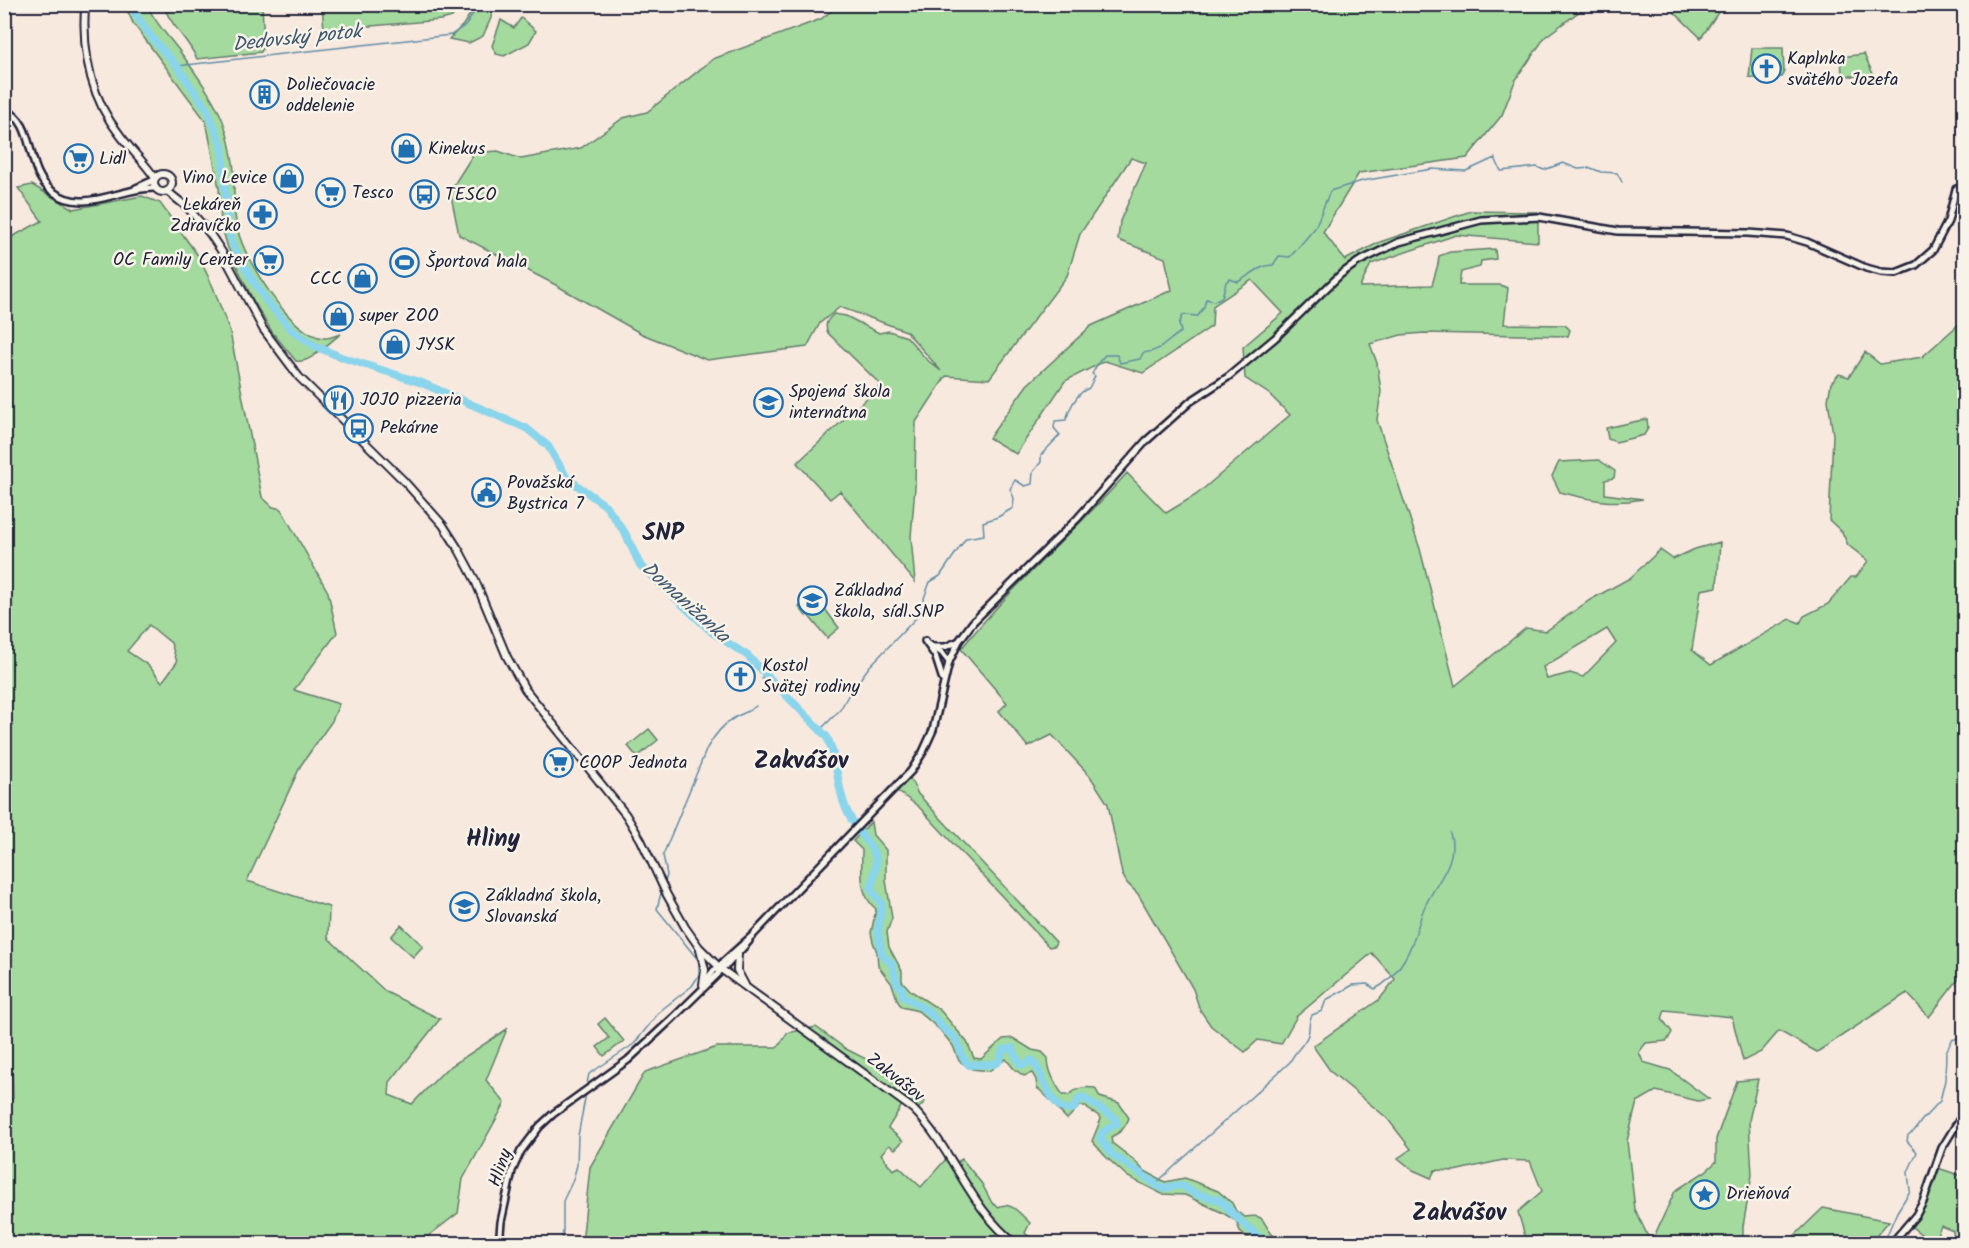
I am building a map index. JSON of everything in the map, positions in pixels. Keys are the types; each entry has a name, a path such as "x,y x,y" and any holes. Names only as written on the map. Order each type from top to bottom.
{"main road":[{"path":"85,4 85,50 93,84 112,125 157,177 156,188 161,192 170,189"},
{"path":"157,177 170,176 172,181 170,189"},
{"path":"170,189 203,225 222,252 263,329 294,370 318,397 404,481 443,525 464,559 507,657 525,689 626,815 642,840 667,895 699,947 705,970 703,985"},
{"name":"Zakvášov","path":"699,947 721,969 913,1109 942,1144 982,1211 1016,1244"},
{"path":"738,954 737,970 747,988"}],"street":[{"path":"4,109 14,114 22,124 40,180 56,194 80,202 93,201 132,190 156,188"},
{"path":"132,190 157,177"},
{"path":"721,969 723,962 753,935 903,780 923,752 936,721 949,662 959,641 974,622 1077,519 1146,441 1191,401 1228,377 1275,338 1341,274 1358,262 1400,242 1482,220 1539,217 1618,231 1779,234 1800,239 1866,268 1896,273 1916,265 1933,250 1948,221 1956,189"},
{"path":"944,683 935,655 925,641 942,653 949,662"},
{"path":"933,647 950,646 959,641"},
{"path":"935,655 949,662"},
{"path":"696,994 714,970 728,965 753,935"},
{"name":"Hliny","path":"499,1244 501,1221 512,1171 521,1151 540,1126 553,1114 628,1060 721,969"},
{"path":"1891,1244 1916,1215 1923,1202 1942,1148 1965,1112"}],"green space":[{"path":"125,5 147,5 158,24 212,98 223,120 232,159 238,231 250,260 271,295 298,325 311,334 326,338 341,334 308,359 296,361 272,332 254,302 228,248 221,224 219,188 205,120 133,23"},
{"path":"163,5 262,5 264,44 261,52 197,59"},
{"path":"322,5 437,5 438,12 456,10 452,17 441,20 324,30"},
{"path":"476,5 493,5 491,18 483,36 469,43 449,39 463,25"},
{"path":"839,5 1588,5 1545,37 1515,81 1502,115 1467,158 1359,173 1323,232 1345,260 1380,242 1471,211 1538,212 1538,242 1456,235 1371,264 1360,287 1432,285 1439,256 1450,252 1495,249 1496,259 1481,261 1480,267 1461,272 1459,285 1500,285 1508,288 1504,324 1565,325 1570,330 1568,336 1424,333 1401,335 1370,344 1377,363 1381,391 1377,420 1420,549 1455,686 1526,628 1546,631 1590,600 1630,578 1660,550 1673,559 1695,549 1720,542 1717,587 1701,590 1692,650 1711,665 1790,619 1800,623 1804,616 1828,604 1851,577 1856,577 1868,561 1848,545 1842,532 1829,520 1833,435 1828,400 1831,383 1839,374 1849,377 1865,352 1880,364 1922,357 1958,325 1964,331 1964,972 1929,1017 1907,993 1817,1052 1779,1031 1761,1052 1743,1061 1732,1017 1665,1010 1662,1019 1672,1032 1667,1041 1646,1043 1639,1052 1643,1062 1670,1070 1709,1099 1698,1101 1656,1091 1637,1102 1627,1141 1635,1209 1651,1243 1527,1243 1518,1212 1542,1191 1530,1161 1503,1160 1454,1171 1435,1170 1431,1178 1413,1170 1398,1158 1411,1149 1387,1118 1331,1072 1313,1046 1380,999 1395,979 1372,953 1297,1016 1281,1044 1258,1040 1245,1052 1211,1026 1200,1010 1193,989 1138,894 1122,874 1108,804 1090,776 1052,735 1028,747 999,711 1007,703 961,649 1000,604 1127,473 1166,513 1196,495 1290,415 1269,394 1245,378 1243,347 1283,313 1252,280 1213,306 1212,326 1143,373 1105,361 1065,381 1016,454 989,438 1027,385 1091,326 1172,290 1165,258 1118,240 1120,221 1146,163 1131,158 1080,234 1067,276 989,379 946,376 916,422 915,487 911,537 915,582 840,491 830,499 797,463 881,385 828,333 826,325 830,318 834,314 846,316 879,333 889,331 907,337 926,359 941,371 906,331 840,307 820,323 807,347 707,360 642,334 554,284 459,235 450,191 474,153 498,151 521,159 581,148 623,118 647,112 713,59 821,19","holes":["1607,629 1616,643 1583,677 1570,673 1547,679 1543,667"]},
{"path":"1669,5 1723,5 1701,38"},
{"path":"521,18 536,31 529,43 504,56 496,54 492,46 501,20 514,28"},
{"path":"1752,48 1783,48 1784,74 1782,77 1749,77"},
{"path":"1864,54 1873,74 1872,78 1842,75 1841,57"},
{"path":"32,185 73,209 142,196 160,203 199,257 230,332 262,497 273,507 281,509 328,592 337,633 294,690 339,704 332,721 301,765 247,881 329,907 328,938 386,992 440,1019 390,1082 389,1095 412,1104 445,1070 507,1029 486,1080 505,1103 463,1179 458,1213 419,1243 5,1243 5,1102 13,1098 12,1071 4,1062 4,241 42,221 18,188","holes":["149,625 171,643 177,662 162,682 149,666 127,651"]},
{"path":"1647,419 1648,428 1644,435 1616,442 1608,439 1606,428"},
{"path":"1599,460 1615,471 1614,478 1605,480 1605,494 1643,499 1621,502 1601,501 1560,492 1552,476 1559,462"},
{"path":"814,594 839,628 827,638 808,615 813,611 806,616 799,607"},
{"path":"649,729 658,740 637,757 628,746"},
{"path":"910,778 918,794 1056,942 1054,946 1049,947 919,807 897,791"},
{"path":"871,822 873,835 886,850 886,880 892,918 887,932 889,947 902,971 902,981 911,991 940,1010 967,1042 974,1058 981,1059 1003,1039 1013,1038 1032,1050 1042,1052 1048,1058 1052,1078 1063,1095 1069,1095 1081,1088 1095,1088 1100,1097 1119,1103 1129,1118 1122,1129 1111,1137 1112,1143 1143,1170 1165,1182 1185,1178 1218,1191 1232,1203 1236,1211 1245,1217 1256,1216 1262,1219 1272,1234 1282,1243 1255,1243 1240,1231 1236,1221 1223,1213 1185,1195 1162,1194 1128,1177 1092,1141 1101,1119 1098,1115 1085,1106 1080,1106 1067,1119 1037,1088 1032,1073 1024,1076 1006,1059 989,1071 972,1069 959,1061 953,1046 940,1030 918,1011 902,1007 892,984 878,966 877,952 871,933 876,909 870,903 864,889 862,850 853,841"},
{"path":"401,925 423,946 413,957 391,937"},
{"path":"605,1018 624,1041 604,1056 597,1047 609,1038 598,1024"},
{"path":"816,1027 846,1049 872,1062 895,1083 925,1102 914,1113 902,1105 888,1128 903,1141 895,1149 889,1145 881,1154 893,1170 899,1167 921,1187 946,1159 957,1162 962,1159 982,1184 992,1203 998,1207 1007,1205 1016,1209 1030,1223 1025,1233 1031,1238 1046,1243 582,1244 590,1167 645,1072 717,1047 778,1047 787,1033"},
{"path":"1758,1079 1749,1121 1752,1175 1743,1226 1743,1243 1651,1243 1675,1191 1716,1162 1716,1139 1737,1081"},
{"path":"1964,1162 1964,1243 1954,1243 1953,1231 1941,1226 1933,1243 1925,1243 1927,1239 1912,1227 1938,1168 1959,1175"},
{"path":"1823,1208 1889,1221 1870,1243 1792,1243 1793,1237"}],"waterway":[{"name":"Domanižanka","path":"133,4 136,15 152,38 177,66 208,111 222,146 228,227 234,247 268,303 292,330 315,346 341,357 422,383 526,428 548,446 567,478 606,506 625,533 640,565 713,633 748,656 827,737 845,807 875,856 876,868 871,889 882,904 878,930 881,950 883,956 892,964 903,996 928,1011 957,1040 963,1058 969,1065 994,1064 999,1061 1003,1050 1012,1048 1020,1064 1023,1065 1032,1060 1058,1105 1064,1109 1071,1109 1082,1097 1115,1118 1117,1123 1102,1133 1100,1138 1113,1155 1160,1187 1181,1185 1196,1194 1220,1200 1243,1224 1269,1244"},
{"name":"Dedovský potok","path":"177,66 451,35 466,25 479,4"},
{"path":"820,730 840,710 869,667 917,617 930,582 940,576 966,538 984,535 983,522 998,517 1013,508 1014,498 1010,489 1015,480 1025,486 1032,484 1033,472 1041,462 1041,455 1060,435 1054,428 1055,421 1066,420 1077,397 1089,388 1095,376 1092,374 1105,355 1117,355 1120,363 1140,359 1143,353 1159,348 1181,332 1179,324 1183,315 1198,316 1206,299 1214,301 1222,297 1226,282 1230,279 1238,282 1259,269 1273,265 1279,256 1290,257 1315,228 1330,191 1362,181 1432,169 1466,171 1495,158 1501,171 1537,167 1544,170 1563,163 1578,169 1591,168 1601,172 1617,173 1622,182"},
{"name":"Domanižanka","path":"762,679 763,672"},
{"path":"665,882 667,875 663,855 707,748 726,724 756,706"},
{"path":"1155,1184 1290,1062 1307,1038 1312,1015 1322,1011 1326,1000 1353,985 1367,984 1375,989 1395,973 1409,950 1424,908 1446,870 1452,852 1450,833"},
{"path":"586,1088 589,1074 634,1044 660,1011 692,986 699,975 699,961 657,909 662,889"},
{"path":"1883,1244 1897,1212 1910,1191 1908,1172 1917,1152 1907,1141 1908,1135 1940,1101 1945,1080 1946,1052 1952,1040 1964,1036"},
{"path":"561,1244 563,1201 577,1165 578,1136 586,1093"}],"place":[{"name":"Kaplnka svätého Jozefa","path":"1766,69"},
{"name":"Doliečovacie oddelenie","path":"265,95"},
{"name":"Kinekus","path":"407,149"},
{"name":"Lidl","path":"78,159"},
{"name":"Vino Levice","path":"288,178"},
{"name":"Tesco","path":"331,193"},
{"name":"TESCO","path":"424,195"},
{"name":"Lekáreň Zdravíčko","path":"262,215"},
{"name":"OC Family Center","path":"269,260"},
{"name":"Športová hala","path":"405,262"},
{"name":"CCC","path":"363,279"},
{"name":"super ZOO","path":"338,316"},
{"name":"JYSK","path":"395,345"},
{"name":"JOJO pizzeria","path":"339,400"},
{"name":"Spojená škola internátna","path":"768,402"},
{"name":"Pekárne","path":"359,428"},
{"name":"Považská Bystrica 7","path":"486,493"},
{"name":"Základná škola, sídl.SNP","path":"813,601"},
{"name":"Kostol Svätej rodiny","path":"741,676"},
{"name":"COOP Jednota","path":"558,763"},
{"name":"Základná škola, Slovanská","path":"464,906"},
{"name":"Drieňová","path":"1705,1194"}],"district":[{"name":"SNP","path":"663,533"},
{"name":"Zakvášov","path":"801,761"},
{"name":"Hliny","path":"493,839"},
{"name":"Zakvášov","path":"1459,1213"}]}
